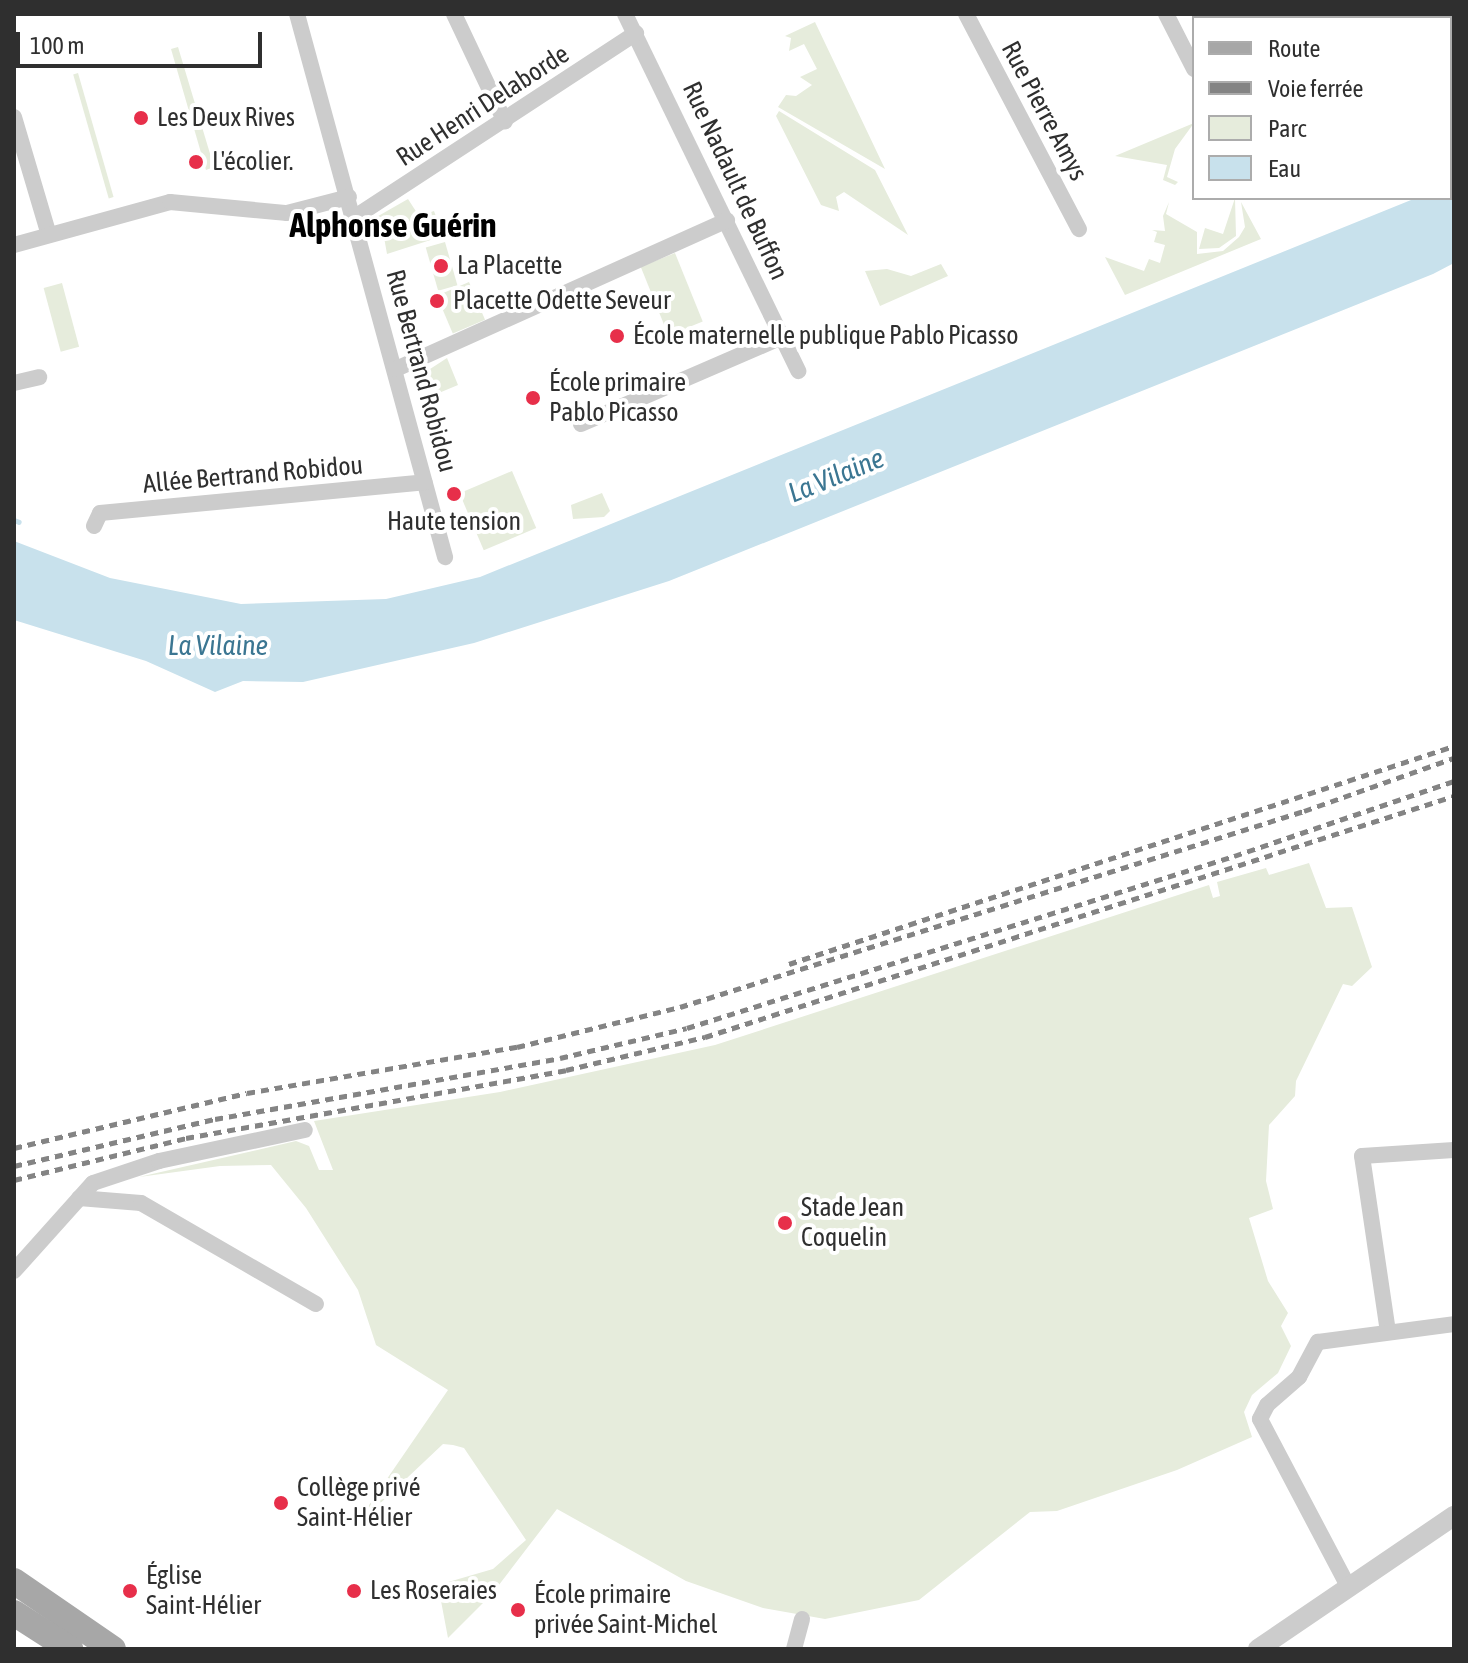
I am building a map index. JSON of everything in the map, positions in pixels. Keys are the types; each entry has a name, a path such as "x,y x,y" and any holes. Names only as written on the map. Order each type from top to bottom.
{"main road":[{"path":"14,1581 107,1647"},
{"path":"14,1613 70,1649"}],"street":[{"name":"Rue Bertrand Robidou","path":"297,14 355,217 445,557"},
{"path":"454,14 505,122"},
{"name":"Rue Nadault de Buffon","path":"625,14 798,371"},
{"name":"Rue Pierre Amys","path":"966,14 1079,229"},
{"path":"1166,14 1192,65"},
{"name":"Rue Henri Delaborde","path":"355,217 505,122 636,33"},
{"path":"14,117 49,235"},
{"path":"14,245 170,202 276,213 349,197"},
{"path":"396,369 727,220"},
{"path":"581,424 782,337"},
{"path":"14,383 39,377"},
{"name":"Allée Bertrand Robidou","path":"94,526 100,513 425,482"},
{"path":"14,1271 93,1183 159,1161 305,1130"},
{"path":"1388,1332 1362,1156 1454,1150"},
{"path":"79,1198 141,1203 316,1304"},
{"path":"1349,1588 1260,1419 1267,1405 1299,1377 1318,1342 1454,1324"},
{"path":"1258,1649 1454,1516"},
{"path":"794,1649 802,1619"}],"green space":[{"path":"815,22 885,169 778,107 786,95 796,96 812,85 800,77 817,69 804,44 789,51 791,38 785,36"},
{"path":"178,47 214,167 206,170 171,49"},
{"path":"78,73 114,197 109,198 73,74"},
{"path":"779,111 875,170 908,235 844,192 836,197 839,211 821,205 776,116"},
{"path":"1192,124 1175,149 1167,177 1178,182 1175,185 1163,180 1167,165 1115,156"},
{"path":"408,199 419,216 434,211 443,236 387,254 382,226 375,227 373,219"},
{"path":"1235,200 1236,236 1219,248 1199,249 1205,228 1223,234"},
{"path":"1169,202 1166,214 1197,232 1197,254 1223,251 1239,237 1245,227 1241,202 1261,239 1125,295 1105,257 1144,271 1149,259 1160,263 1165,245 1154,242 1157,232 1152,230 1165,231 1163,216"},
{"name":"La Placette","path":"445,242 457,285 438,291 426,248"},
{"path":"675,253 703,322 668,335 641,267"},
{"path":"941,264 948,276 880,306 865,271 887,269 911,276"},
{"path":"469,282 485,320 453,333 437,296"},
{"path":"62,283 79,347 61,352 44,288"},
{"path":"447,358 458,385 434,395 427,371"},
{"path":"512,471 536,528 484,550 460,493"},
{"path":"602,493 610,511 604,517 573,519 571,505"},
{"name":"Stade Jean Coquelin","path":"1309,863 1326,908 1352,907 1372,967 1352,986 1343,984 1296,1081 1295,1096 1269,1125 1266,1181 1273,1209 1249,1218 1268,1281 1288,1313 1281,1326 1291,1346 1278,1373 1252,1395 1244,1412 1252,1437 1177,1470 1057,1511 1030,1512 919,1600 825,1619 763,1608 686,1581 557,1509 492,1594 448,1638 438,1585 493,1569 526,1540 464,1448 453,1445 443,1444 371,1512 367,1508 448,1390 376,1345 358,1290 306,1208 271,1165 220,1166 139,1177 296,1141 309,1146 319,1170 333,1170 314,1121 500,1092 715,1045 1209,885 1213,898 1220,896 1217,882 1266,868 1269,875"}],"water":[{"name":"La Vilaine","path":"1454,173 1454,263 1433,274 669,581 474,643 303,682 243,681 215,692 146,661 14,620 14,541 110,578 241,604 386,599 480,577 1411,200 1452,200"}],"waterway":[{"path":"14,520 19,522"}],"railway":[{"path":"789,964 1454,746"},
{"path":"14,1148 247,1093 517,1047 680,1007 1304,811 1454,758"},
{"path":"14,1166 215,1119 560,1058 687,1028 1234,856 1454,781"},
{"path":"14,1180 186,1138 566,1070 705,1037 1454,796"}],"place":[{"name":"Les Deux Rives","path":"141,118"},
{"name":"L'écolier.","path":"196,162"},
{"name":"La Placette","path":"441,266"},
{"name":"Placette Odette Seveur","path":"437,301"},
{"name":"École maternelle publique Pablo Picasso","path":"617,336"},
{"name":"École primaire Pablo Picasso","path":"533,398"},
{"name":"Haute tension","path":"454,494"},
{"name":"Stade Jean Coquelin","path":"785,1223"},
{"name":"Collège privé Saint-Hélier","path":"281,1503"},
{"name":"Église Saint-Hélier","path":"130,1591"},
{"name":"Les Roseraies","path":"354,1591"},
{"name":"École primaire privée Saint-Michel","path":"518,1610"}],"district":[{"name":"Alphonse Guérin","path":"393,225"}]}
